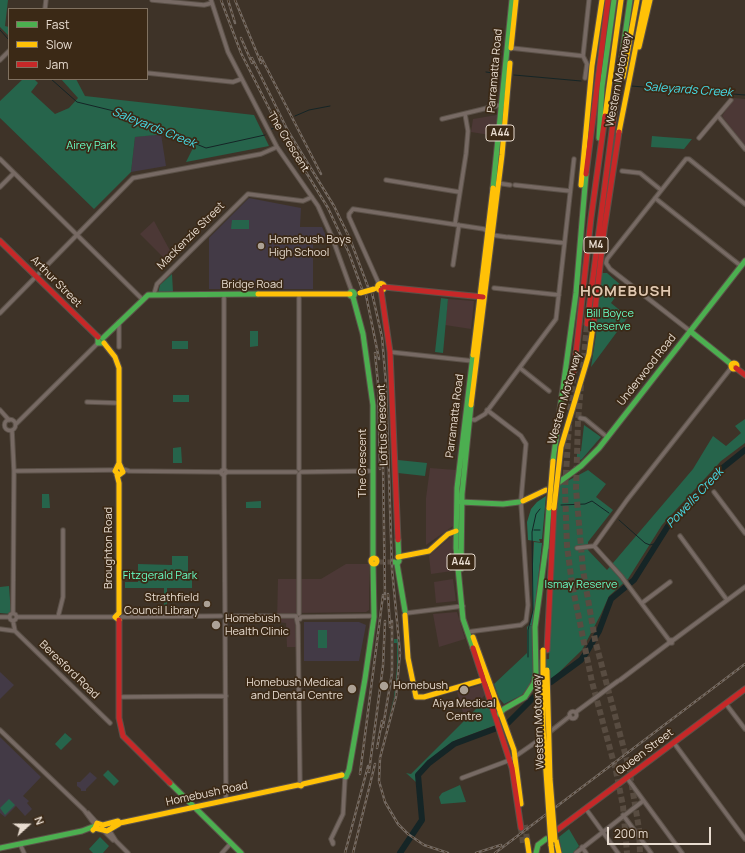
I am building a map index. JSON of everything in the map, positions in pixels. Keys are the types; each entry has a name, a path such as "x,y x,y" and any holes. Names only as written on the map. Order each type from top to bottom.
{"main road":[{"name":"Parramatta Road","path":"486,679 510,760 523,827 515,758 500,712 469,632 463,606 456,561 456,531 467,419 496,183 512,0"},
{"name":"Parramatta Road","path":"509,48 516,0"},
{"path":"579,260 583,153 590,86 588,78 602,0"},
{"name":"Western Motorway","path":"558,853 549,748 545,650 553,461 579,260 585,181 599,87 608,0"},
{"path":"600,79 614,0"},
{"name":"Western Motorway","path":"574,371 580,306 600,147 621,0"},
{"name":"Western Motorway","path":"624,81 630,0"},
{"path":"623,89 637,0"},
{"name":"Western Motorway","path":"624,81 645,0"},
{"path":"624,81 650,0"},
{"path":"599,87 598,130 600,147"},
{"name":"Western Motorway","path":"588,324 606,166 616,98 623,89"},
{"name":"Western Motorway","path":"552,853 544,755 546,546 560,447 589,354 604,231 620,125 623,89"},
{"name":"Arthur Street","path":"0,241 101,340"},
{"name":"Underwood Road","path":"558,482 582,466 607,437 743,264"},
{"name":"Bridge Road","path":"154,294 354,294 379,288 482,297"},
{"name":"Loftus Crescent","path":"379,288 390,352 396,560 406,613 408,658 413,676 414,693 416,697 424,697 486,679"},
{"path":"101,340 142,299 146,296 154,294"},
{"name":"The Crescent","path":"345,776 350,770 362,698 372,616 376,562 372,396 363,334 354,294"},
{"path":"690,331 733,367 745,375"},
{"name":"Broughton Road","path":"101,340 115,357 119,368 119,722 125,740 194,807"},
{"path":"459,502 504,504 521,501 546,490"},
{"name":"Parramatta Road","path":"459,502 460,567 463,606"},
{"path":"396,560 429,551 448,534 456,531"},
{"path":"506,746 499,716 500,712 525,697 533,687 536,678 535,627 546,546"},
{"name":"Queen Street","path":"556,830 745,689"},
{"name":"Homebush Road","path":"108,829 118,822 120,823 226,801 300,783 345,776"},
{"path":"194,807 241,853"},
{"path":"0,848 82,831 95,826 108,829"},
{"path":"536,853 538,845 546,839"},
{"path":"525,853 525,841 529,853"}],"street":[{"path":"152,0 204,5 211,2"},
{"path":"588,78 587,64 583,56 589,0"},
{"name":"The Crescent","path":"211,2 224,44 241,79 277,147 312,197 332,237 354,294"},
{"path":"509,48 583,56"},
{"path":"0,60 8,52"},
{"path":"148,73 233,82 241,79"},
{"path":"700,138 731,100"},
{"path":"442,120 504,104"},
{"path":"453,265 459,192 462,184 468,131 465,114"},
{"path":"718,116 745,149"},
{"path":"0,314 111,198 133,178 261,154 277,147"},
{"path":"0,159 142,299"},
{"path":"467,419 475,420 482,417 554,324 559,295 574,159"},
{"path":"690,331 610,269 606,263 608,257 686,159 689,159 745,204"},
{"path":"622,171 640,172 661,190"},
{"path":"0,187 14,173"},
{"path":"386,180 459,192"},
{"path":"496,183 510,185"},
{"path":"515,185 570,191"},
{"name":"MacKenzie Street","path":"154,294 157,284 248,194 303,201 312,197"},
{"path":"655,198 743,264"},
{"name":"Loftus Crescent","path":"379,288 349,217 351,210 356,208 457,225"},
{"path":"457,225 485,229 489,233 507,237 564,243"},
{"path":"494,288 559,295"},
{"path":"13,613 17,617 119,617 221,616 225,612 224,295"},
{"path":"299,295 298,616 300,783"},
{"path":"119,322 119,347"},
{"path":"10,617 13,613 14,471 12,430 16,424 101,340"},
{"path":"390,352 474,361"},
{"path":"577,548 594,546 627,500 733,367"},
{"path":"520,368 549,391"},
{"path":"87,402 118,402"},
{"path":"0,410 9,420 16,424"},
{"path":"469,632 521,625 526,621 528,605 521,501 526,444 521,436 487,410"},
{"path":"580,418 585,419 607,437"},
{"path":"5,427 5,424 9,420"},
{"path":"0,428 5,427 8,430 12,430"},
{"path":"14,471 373,471"},
{"path":"714,492 745,533"},
{"path":"58,617 63,597 63,530"},
{"path":"680,536 727,600"},
{"path":"594,546 621,576 670,641"},
{"path":"642,603 670,582"},
{"path":"550,732 570,716 571,712 576,712 745,587"},
{"path":"406,613 463,606"},
{"path":"225,612 230,616 372,616"},
{"path":"221,616 225,621 226,801"},
{"path":"225,621 229,619 230,616"},
{"path":"0,617 10,617"},
{"path":"0,629 14,631 13,621 10,617"},
{"path":"13,621 17,617"},
{"name":"Beresford Road","path":"14,631 110,723"},
{"path":"120,697 226,696"},
{"path":"726,704 745,729"},
{"path":"0,730 84,810 95,826"},
{"path":"462,778 515,758 539,740"},
{"path":"674,743 745,839"},
{"name":"The Crescent","path":"331,839 343,814 345,776"},
{"path":"627,778 682,853"},
{"path":"576,853 602,831 643,801"},
{"path":"586,809 618,853"},
{"path":"623,815 651,853"},
{"path":"108,829 114,841 116,841 128,853"},
{"path":"222,853 231,843"},
{"path":"20,844 24,853"},
{"path":"582,847 586,853"}],"shaded area":[{"path":"734,98 745,99 745,146 722,116"},
{"path":"497,115 494,139 490,135 471,132 473,119"},
{"path":"161,134 166,166 131,172 135,137"},
{"name":"Homebush Boys High School","path":"249,198 301,208 300,227 322,227 329,242 313,242 313,289 209,289 209,238"},
{"path":"154,221 174,258 169,263 140,234"},
{"path":"448,299 474,301 471,329 445,325"},
{"path":"430,468 456,470 453,526 426,545 426,498"},
{"path":"451,537 453,537 452,571 431,574 429,556"},
{"path":"346,564 369,564 369,610 366,612 295,613 296,647 287,647 286,623 277,622 278,579 321,579"},
{"path":"453,579 456,601 436,603 434,582"},
{"path":"457,612 465,639 439,647 433,614"},
{"path":"304,622 359,622 366,625 359,661 304,661"},
{"path":"0,672 14,685 0,699"},
{"path":"481,685 485,695 464,716 457,692"},
{"path":"0,737 41,777 23,796 29,801 27,803 32,809 25,816 16,806 5,817 0,813"},
{"path":"90,772 97,778 86,789 86,791 81,791 81,789 77,786 77,782 80,782"}],"green space":[{"path":"0,0 8,0 5,26 8,27 8,35 0,27"},
{"name":"Airey Park","path":"22,80 35,80 38,83 31,92 55,114 69,108 78,98 62,80 77,80 85,96 254,115 269,146 186,162 194,146 166,134 135,137 131,172 94,209 0,118 0,101"},
{"path":"652,136 692,139 684,149 651,147"},
{"path":"232,220 249,220 249,229 231,229"},
{"name":"Bill Boyce Reserve","path":"602,273 607,273 623,287 611,303 628,317 591,367 596,335"},
{"path":"172,274 173,292 158,293 160,285"},
{"path":"441,298 448,299 443,353 435,352"},
{"path":"250,331 258,331 258,346 250,347"},
{"path":"172,341 188,341 188,349 172,349"},
{"path":"173,395 189,395 189,402 173,402"},
{"name":"Ismay Reserve","path":"745,419 745,443 721,461 662,525 628,579 609,596 582,650 549,682 549,676 532,677 529,686 522,695 504,704 499,698 494,684 527,653 527,627 529,625 533,626 533,660 549,659 551,595 558,486 588,470 606,484 596,497 613,510 588,542 588,550 607,570 693,469 713,436 726,446 741,433 735,426"},
{"path":"584,425 601,437 582,459 577,462 577,452 581,451"},
{"path":"181,447 182,463 173,463 173,448"},
{"path":"398,460 427,463 425,476 398,473"},
{"path":"42,494 49,494 50,508 42,508"},
{"path":"546,496 542,539 539,539 540,542 528,540 527,522 531,509 537,502"},
{"path":"261,501 261,508 246,508 246,502"},
{"path":"534,542 542,543 533,626 530,625 533,610 532,585"},
{"name":"Fitzgerald Park","path":"172,556 188,556 188,572 172,573 192,574 192,588 167,588 167,612 164,612 164,588 125,588 125,582 138,582 138,564 172,565"},
{"path":"9,586 11,614 0,613 0,587"},
{"path":"318,630 327,630 327,648 318,648"},
{"path":"394,639 398,639 398,674 395,695 387,725 394,697 397,667 397,643 394,643"},
{"path":"486,699 496,725 456,740 417,774 416,782 406,773 411,774"},
{"path":"65,733 72,739 61,750 55,744"},
{"path":"108,770 119,781 114,786 103,775"},
{"path":"460,785 466,802 441,804 439,797 442,793"},
{"path":"9,799 15,805 5,815 0,808"},
{"path":"569,829 579,846 573,853 562,853 559,837"},
{"path":"100,837 109,846 103,853 93,853 89,849"}],"waterway":[{"name":"Saleyards Creek","path":"0,30 8,39"},
{"name":"Saleyards Creek","path":"486,72 500,74"},
{"name":"Saleyards Creek","path":"514,75 581,81"},
{"name":"Saleyards Creek","path":"52,80 77,102 118,112 206,148 265,135"},
{"name":"Saleyards Creek","path":"631,86 745,95"},
{"name":"Saleyards Creek","path":"295,116 309,110 330,106"},
{"path":"271,129 275,128"},
{"name":"Powells Creek","path":"551,682 581,660 599,631 611,599 634,580 668,526 720,470 745,450"},
{"path":"561,505 585,504 592,501 609,513"},
{"path":"528,657 528,630 533,610 532,532 536,514 540,509"},
{"path":"619,520 645,543 650,545 657,543"},
{"path":"534,530 540,530"},
{"name":"Powells Creek","path":"508,723 539,692"},
{"name":"Powells Creek","path":"400,853 422,820 418,775 429,763 454,744 497,728"}],"tunnel":[{"path":"583,368 587,324"},
{"path":"570,410 574,371"},
{"path":"581,385 578,421 576,489 583,570 595,640 629,768 639,829 640,853"},
{"path":"569,425 565,489 567,546 572,584 592,682 616,771 623,806 627,853"},
{"path":"380,562 393,562"},
{"path":"525,825 527,839"},
{"path":"521,828 523,843"}],"railway":[{"path":"221,0 241,53 279,128 328,208 349,253 362,289"},
{"path":"228,0 235,23"},
{"path":"235,0 261,63"},
{"path":"241,38 252,63"},
{"path":"261,57 321,174"},
{"path":"252,58 288,131 334,206 350,239 368,287"},
{"path":"372,293 382,337 386,384 392,569 400,653 396,697 380,758 379,781 385,802 398,824 408,834 424,845 448,853"},
{"path":"366,295 379,359"},
{"path":"375,353 378,384 380,469"},
{"path":"383,463 385,599"},
{"path":"388,594 390,627"},
{"path":"360,774 383,595"},
{"path":"369,772 383,666 385,621"},
{"path":"383,727 392,673 392,621"},
{"path":"495,853 745,664"},
{"path":"377,748 382,721"},
{"path":"353,853 375,764"},
{"path":"345,853 368,766"},
{"path":"476,853 501,845"}],"traffic: fast":[{"path":"493,188 512,0"},
{"path":"599,138 602,87 614,0"},
{"path":"617,92 630,0"},
{"path":"553,461 576,293 586,174"},
{"path":"558,483 581,466 599,448 745,261"},
{"path":"352,291 355,294 352,297 349,294 352,291"},
{"path":"103,338 148,295 258,294"},
{"path":"353,297 363,334 373,405 373,559"},
{"path":"690,331 731,364"},
{"path":"98,337 98,343 104,343"},
{"path":"473,355 457,488 456,548 463,619 473,648"},
{"path":"461,569 462,494 471,405"},
{"path":"460,502 503,504 519,502"},
{"path":"546,548 549,508"},
{"path":"398,540 399,561 397,564 405,611"},
{"path":"499,714 504,709 525,697 534,683 536,673 535,627 546,546"},
{"path":"342,775 346,777 349,770 365,679 374,617 373,564"},
{"path":"170,783 241,853"},
{"path":"0,848 82,831 95,826"},
{"path":"536,853 538,845 546,839"}],"traffic: slow":[{"path":"511,48 516,0"},
{"path":"581,185 592,66 602,0"},
{"path":"605,116 621,0"},
{"path":"623,77 637,0"},
{"path":"619,132 645,0"},
{"path":"639,47 650,0"},
{"path":"471,405 502,155 510,63"},
{"path":"473,355 493,188"},
{"path":"381,284 384,287 381,290 378,287 381,284"},
{"path":"360,293 374,289"},
{"path":"258,294 350,294"},
{"path":"554,508 561,447 589,354 593,327"},
{"path":"104,343 115,357 119,368 119,463 123,472 119,475 115,471 119,463"},
{"path":"734,363 737,366 734,369 731,366 734,363"},
{"path":"549,508 553,461"},
{"path":"117,475 119,483 119,613"},
{"path":"523,501 546,490"},
{"path":"398,557 429,551 448,534 456,531"},
{"path":"374,558 377,561 374,564 371,561 374,558"},
{"path":"119,613 115,617 119,620"},
{"path":"405,615 408,658 416,697 424,697 486,679"},
{"path":"473,637 514,750 521,804"},
{"path":"543,650 543,728 551,845"},
{"path":"547,670 550,779 555,840"},
{"path":"95,828 97,823 103,825 118,821 120,823 298,785 301,786 303,784 342,775"},
{"path":"93,830 95,828 107,831 119,824"},
{"path":"527,840 529,853"},
{"path":"556,840 559,853"},
{"path":"551,845 552,853"}],"traffic: jam":[{"path":"586,174 608,0"},
{"path":"587,324 617,92"},
{"path":"574,371 591,218 605,116"},
{"path":"593,327 604,231 619,132"},
{"path":"0,241 98,337"},
{"path":"384,287 483,297"},
{"path":"381,290 390,352 398,540"},
{"path":"736,368 745,375"},
{"path":"547,650 554,508"},
{"path":"119,620 119,718 123,736 170,783"},
{"path":"473,648 512,768 521,828"},
{"path":"557,830 745,689"}],"place":[{"name":"Homebush Boys High School","path":"261,246"},
{"name":"Strathfield Council Library","path":"207,604"},
{"name":"Homebush Health Clinic","path":"216,625"},
{"name":"Homebush","path":"384,686"},
{"name":"Homebush Medical and Dental Centre","path":"352,689"},
{"name":"Aiya Medical Centre","path":"464,690"}],"district":[{"name":"HOMEBUSH","path":"626,292"}]}
